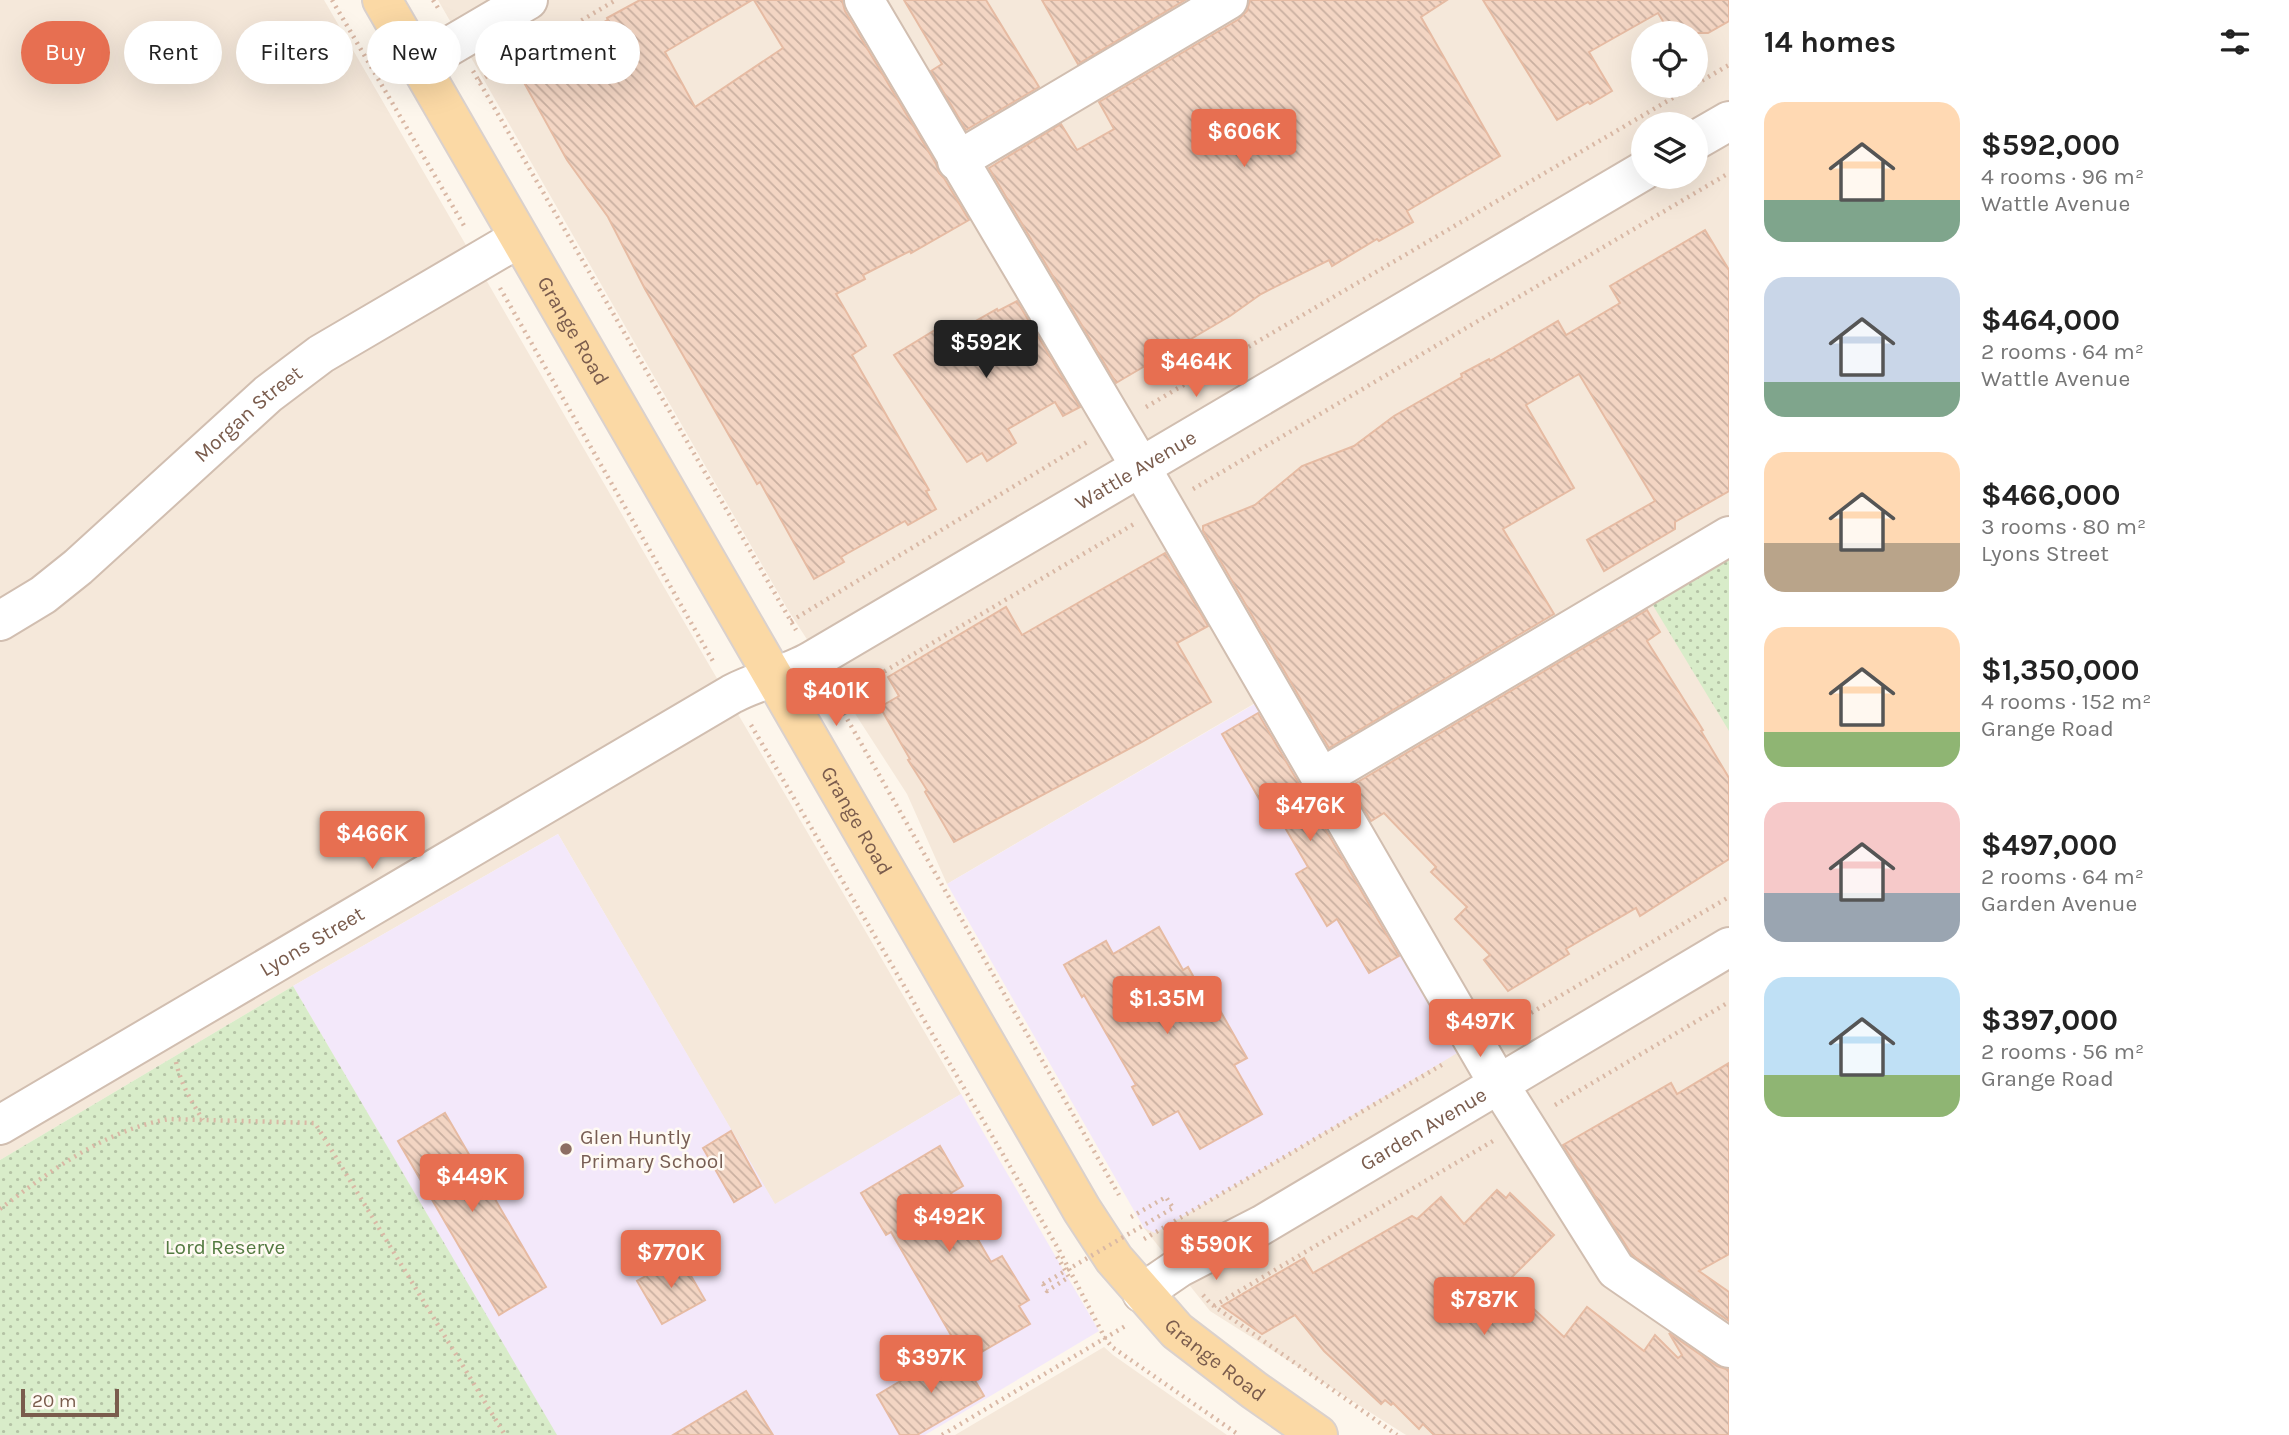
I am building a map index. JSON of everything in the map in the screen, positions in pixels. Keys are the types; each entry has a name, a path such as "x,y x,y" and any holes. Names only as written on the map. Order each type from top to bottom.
{"main road":[{"name":"Grange Road","path":"382,0 394,21"},
{"name":"Grange Road","path":"430,84 1082,1210 1114,1259 1177,1331 1318,1435"}],"street":[{"path":"461,40 528,0"},
{"path":"864,0 957,161 1164,506 1498,1083 1616,1270 1729,1348"},
{"path":"957,161 1228,0"},
{"path":"1708,133 1729,121"},
{"name":"Wattle Avenue","path":"773,677 802,667 1631,178"},
{"name":"Morgan Street","path":"0,621 43,595 78,567 268,394 298,370 519,238"},
{"path":"1321,778 1729,536"},
{"name":"Lyons Street","path":"0,1125 732,694 773,677"},
{"name":"Garden Avenue","path":"1153,1306 1196,1286 1262,1225 1729,947"}],"path":[{"path":"332,0 732,694 1059,1250 1105,1338 1111,1347 1239,1435"},
{"path":"581,21 617,0"},
{"path":"435,1 446,21"},
{"path":"461,49 475,74"},
{"path":"1708,77 1729,65"},
{"path":"481,84 1124,1205"},
{"path":"791,621 1115,425 1673,98"},
{"path":"836,700 1729,173"},
{"path":"1144,1239 1729,897"},
{"path":"1196,1286 1523,1123 1729,1002"},
{"path":"173,1051 179,1077 204,1120"},
{"path":"0,1209 60,1166 123,1132 148,1122 169,1119 315,1123 505,1435"},
{"path":"1059,1250 1057,1256 1069,1277 1047,1291 1043,1284 1173,1208 1166,1197 1131,1217 1144,1239 1157,1255 1167,1249 1196,1286 1397,1435"},
{"path":"942,1435 1105,1338 1153,1306"}],"shaded area":[{"path":"0,0 324,0 336,21 236,21 236,84 353,84 353,50 367,74 367,84 373,84 961,1094 775,1205 558,834 293,986 0,1160"},
{"path":"438,0 1729,0 1729,1435 1406,1435 1210,1311 1144,1228 1464,1049 1262,699 947,884 907,794 788,610 486,84 640,84 640,21 475,21 475,64 461,40 461,21 450,21"},
{"path":"1263,699 1464,1049 1155,1233 1144,1228 947,884"},
{"name":"Glen Huntly Primary School","path":"558,834 775,1204 961,1094 1099,1331 925,1435 556,1435 293,986"},
{"path":"1104,1347 1227,1435 955,1435"}],"green space":[{"path":"1729,546 1729,731 1646,594"},
{"name":"Lord Reserve","path":"293,986 557,1435 0,1435 0,1160"}],"building":[{"path":"640,0 752,0 665,52 695,107 783,48 754,0 842,0 845,11 969,220 911,253 910,251 863,275 865,279 836,294 866,346 852,355 929,490 926,491 936,509 908,525 905,521 841,557 844,562 814,579 760,482 757,484 645,289 608,217 567,160 525,84 640,84 640,21 606,21 607,18"},
{"path":"904,0 986,0 1039,87 966,130 931,71 942,64"},
{"path":"1042,0 1185,0 1078,64"},
{"path":"1250,0 1447,0 1421,17 1500,156 1407,211 1413,222 1379,241 1377,239 1332,266 1329,260 1261,294 1230,316 1116,383 989,168 1061,124 1077,150 1114,129 1099,102 1239,19 1247,11"},
{"path":"1483,0 1729,0 1729,21 1708,33 1708,21 1663,21 1658,13 1644,21 1631,21 1631,28 1589,52 1612,91 1557,120"},
{"path":"1705,230 1729,270 1729,491 1675,522 1675,529 1604,571 1587,540 1655,501 1579,374 1526,405 1574,488 1503,529 1554,614 1329,748 1203,531 1203,526 1255,505 1302,466 1354,446 1394,416 1462,377 1461,374 1489,359 1490,361 1558,321 1566,335 1620,303 1610,286"},
{"path":"1017,301 1080,407 1063,416 1055,402 1008,429 1016,443 987,461 982,453 967,462 894,355 945,324 951,335"},
{"path":"1165,553 1208,626 1177,643 1211,702 1142,742 954,842 880,707 899,696 888,677 1006,607 1022,635"},
{"path":"1647,610 1660,632 1647,641 1703,730 1701,731 1729,778 1729,859 1640,916 1636,908 1566,949 1569,954 1508,991 1484,960 1490,955 1455,919 1467,907 1431,872 1436,867 1384,813 1371,821 1351,786"},
{"path":"1258,713 1399,956 1369,973 1337,919 1327,926 1296,874 1308,867 1273,807 1266,811 1222,734"},
{"path":"1159,927 1183,970 1188,967 1207,1001 1213,998 1247,1058 1234,1065 1262,1114 1200,1149 1178,1111 1153,1125 1132,1087 1136,1085 1064,965 1106,941 1113,954"},
{"path":"1729,1063 1729,1254 1699,1271 1729,1292 1729,1321 1632,1255 1563,1145 1671,1083 1677,1094"},
{"path":"445,1113 546,1287 499,1315 398,1141"},
{"path":"731,1131 761,1186 734,1202 703,1148"},
{"path":"940,1146 963,1186 951,1193 991,1262 1002,1256 1029,1300 1019,1306 1030,1324 966,1361 891,1232 886,1235 861,1193"},
{"path":"1497,1190 1506,1198 1510,1193 1554,1235 1506,1283 1564,1337 1587,1307 1644,1351 1655,1335 1678,1358 1682,1355 1669,1333 1717,1366 1729,1370 1729,1435 1434,1435 1423,1424 1419,1429 1393,1403 1391,1405 1385,1400 1381,1404 1324,1351 1295,1315 1262,1334 1222,1306 1304,1258 1313,1273 1412,1216 1417,1219 1441,1197 1464,1224"},
{"path":"680,1257 705,1300 662,1324 637,1281"},
{"path":"956,1348 984,1396 917,1435 900,1435 877,1395"},
{"path":"746,1391 773,1435 673,1435"}],"place":[{"name":"Glen Huntly Primary School","path":"566,1149"}]}
